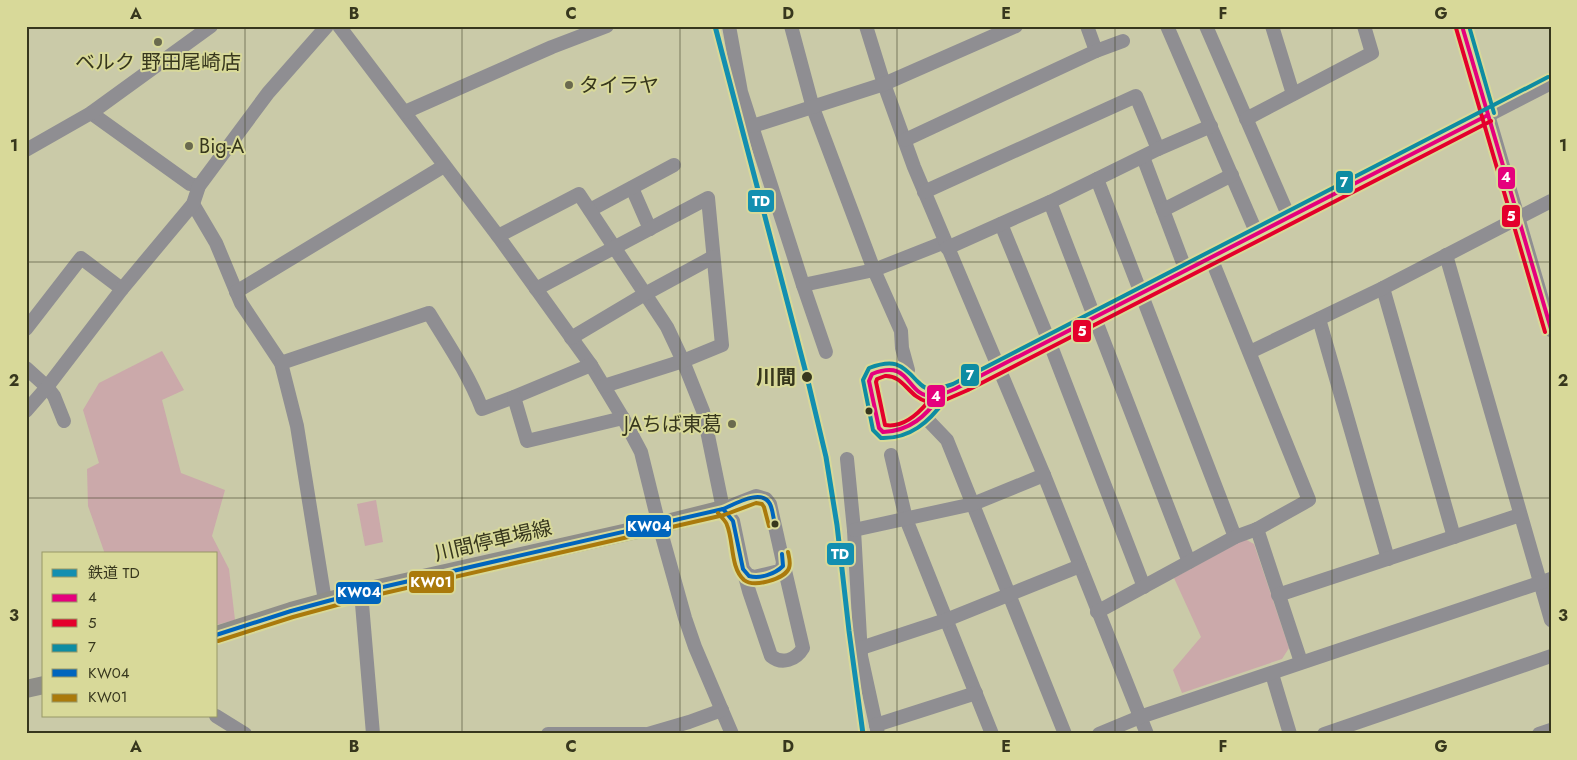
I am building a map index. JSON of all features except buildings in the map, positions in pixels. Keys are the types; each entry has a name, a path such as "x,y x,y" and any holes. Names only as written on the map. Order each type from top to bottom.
{"main road":[{"name":"川間停車場線","path":"218,634 361,592 658,525 731,511"},
{"path":"26,689 42,685"}],"street":[{"path":"26,150 91,113 211,26"},
{"path":"26,411 47,388 122,289 193,204 199,186 268,93 327,26"},
{"path":"339,26 498,236 591,365 623,418 641,452 658,525 695,647 732,734"},
{"path":"405,112 552,47 607,26"},
{"path":"729,26 742,92 826,352"},
{"path":"791,26 813,108 874,270 901,331 902,348 908,370 905,376"},
{"path":"753,126 884,84 1016,26"},
{"path":"1087,26 1096,51"},
{"path":"1167,26 1257,234"},
{"path":"1206,26 1289,217"},
{"path":"1272,26 1292,94"},
{"path":"1246,119 1372,53 1364,26"},
{"path":"1462,26 1551,330"},
{"path":"871,28 884,84 924,192 1044,475 1147,734"},
{"path":"905,140 1096,51 1123,41"},
{"path":"941,395 924,416 909,426 900,430 883,432 879,428 869,381 872,374 887,369 898,371 920,393 926,396 941,395 1551,83"},
{"path":"924,192 1136,96 1158,149"},
{"path":"91,113 190,184 199,186"},
{"path":"804,285 874,270 1001,224 1158,149 1211,126"},
{"path":"1143,157 1186,271"},
{"path":"590,210 674,165"},
{"path":"236,292 444,166"},
{"path":"1163,210 1232,175"},
{"path":"1097,179 1235,537"},
{"path":"632,188 650,229"},
{"path":"498,236 579,194 667,327 684,361 703,411 731,511 749,591 771,656 776,660 783,661 795,658 802,648 770,504 760,496 731,511"},
{"path":"536,289 708,198 722,345 684,361 604,386"},
{"path":"1250,352 1383,288 1551,200"},
{"path":"1050,202 1189,562"},
{"path":"193,204 216,243 241,303 281,363 297,426 325,602"},
{"path":"1001,224 1049,341 1144,586"},
{"path":"1446,255 1520,515 1545,581 1551,620"},
{"path":"571,338 713,257"},
{"path":"26,329 81,258 122,289"},
{"path":"1097,612 1235,537 1257,529 1309,500 1211,258"},
{"path":"1383,288 1454,537"},
{"path":"281,363 430,313 461,364 475,390 482,409 591,365"},
{"path":"1319,319 1388,559"},
{"path":"26,368 54,396 64,421"},
{"path":"514,397 527,441 623,418"},
{"path":"924,416 947,440 1065,734"},
{"path":"891,455 906,520 992,734"},
{"path":"847,460 854,530 861,656 877,729 976,693"},
{"path":"854,530 973,504 1044,475"},
{"path":"1278,595 1520,515"},
{"path":"1257,529 1301,662"},
{"path":"743,568 748,575 754,577 779,571 782,568 783,562"},
{"path":"861,648 946,620 1080,566"},
{"path":"1099,734 1140,717 1545,581"},
{"path":"361,592 373,734"},
{"path":"1324,734 1551,656"},
{"path":"1272,674 1290,734"},
{"path":"548,734 646,734 689,722 722,710"},
{"path":"218,717 245,734"},
{"path":"1539,734 1551,730"}],"shaded area":[{"path":"162,351 184,390 162,400 181,473 225,490 212,536 229,569 235,620 218,624 218,552 104,552 88,506 87,469 99,463 83,410 99,383"},
{"path":"376,500 383,542 365,546 357,504"},
{"path":"1245,539 1254,544 1289,648 1282,659 1182,693 1173,670 1201,637 1174,578"}],"rail line":[{"name":"TD","path":"715,26 807,377 826,457 837,525 863,734"}],"transit line":[{"name":"4","path":"1462,26 1551,329"},
{"name":"7","path":"1469,26 1494,113"},
{"name":"5","path":"1456,28 1545,332"},
{"name":"7","path":"945,400 918,428 901,436 881,438 873,430 863,380 869,368 891,363 906,370 926,388 936,389 953,384 1548,77"},
{"name":"4","path":"941,395 923,416 916,421 901,429 883,432 879,428 869,381 872,374 885,370 895,371 902,374 917,390 924,394 941,395 1488,115"},
{"name":"5","path":"945,400 968,390 1491,121"},
{"name":"5","path":"885,376 902,382 916,396 928,402 909,419 897,424 885,425 876,382 877,379 885,376"},
{"name":"KW04","path":"218,634 291,611 361,592 723,509 755,497 766,499 770,504 775,524"},
{"name":"KW01","path":"218,641 293,617 363,598 724,515 756,503 762,504 764,507 769,526"},
{"name":"KW04","path":"723,509 733,521 743,569 749,576 762,576 780,569 783,566 782,554"},
{"name":"KW01","path":"718,513 726,524 736,568 744,580 762,583 782,576 790,566 788,552"}],"place":[{"name":"ベルク 野田尾崎店","path":"158,42"},
{"name":"タイラヤ","path":"569,85"},
{"name":"Big-A","path":"189,146"},
{"name":"川間","path":"807,377"},
{"name":"JAちば東葛","path":"732,424"}]}
